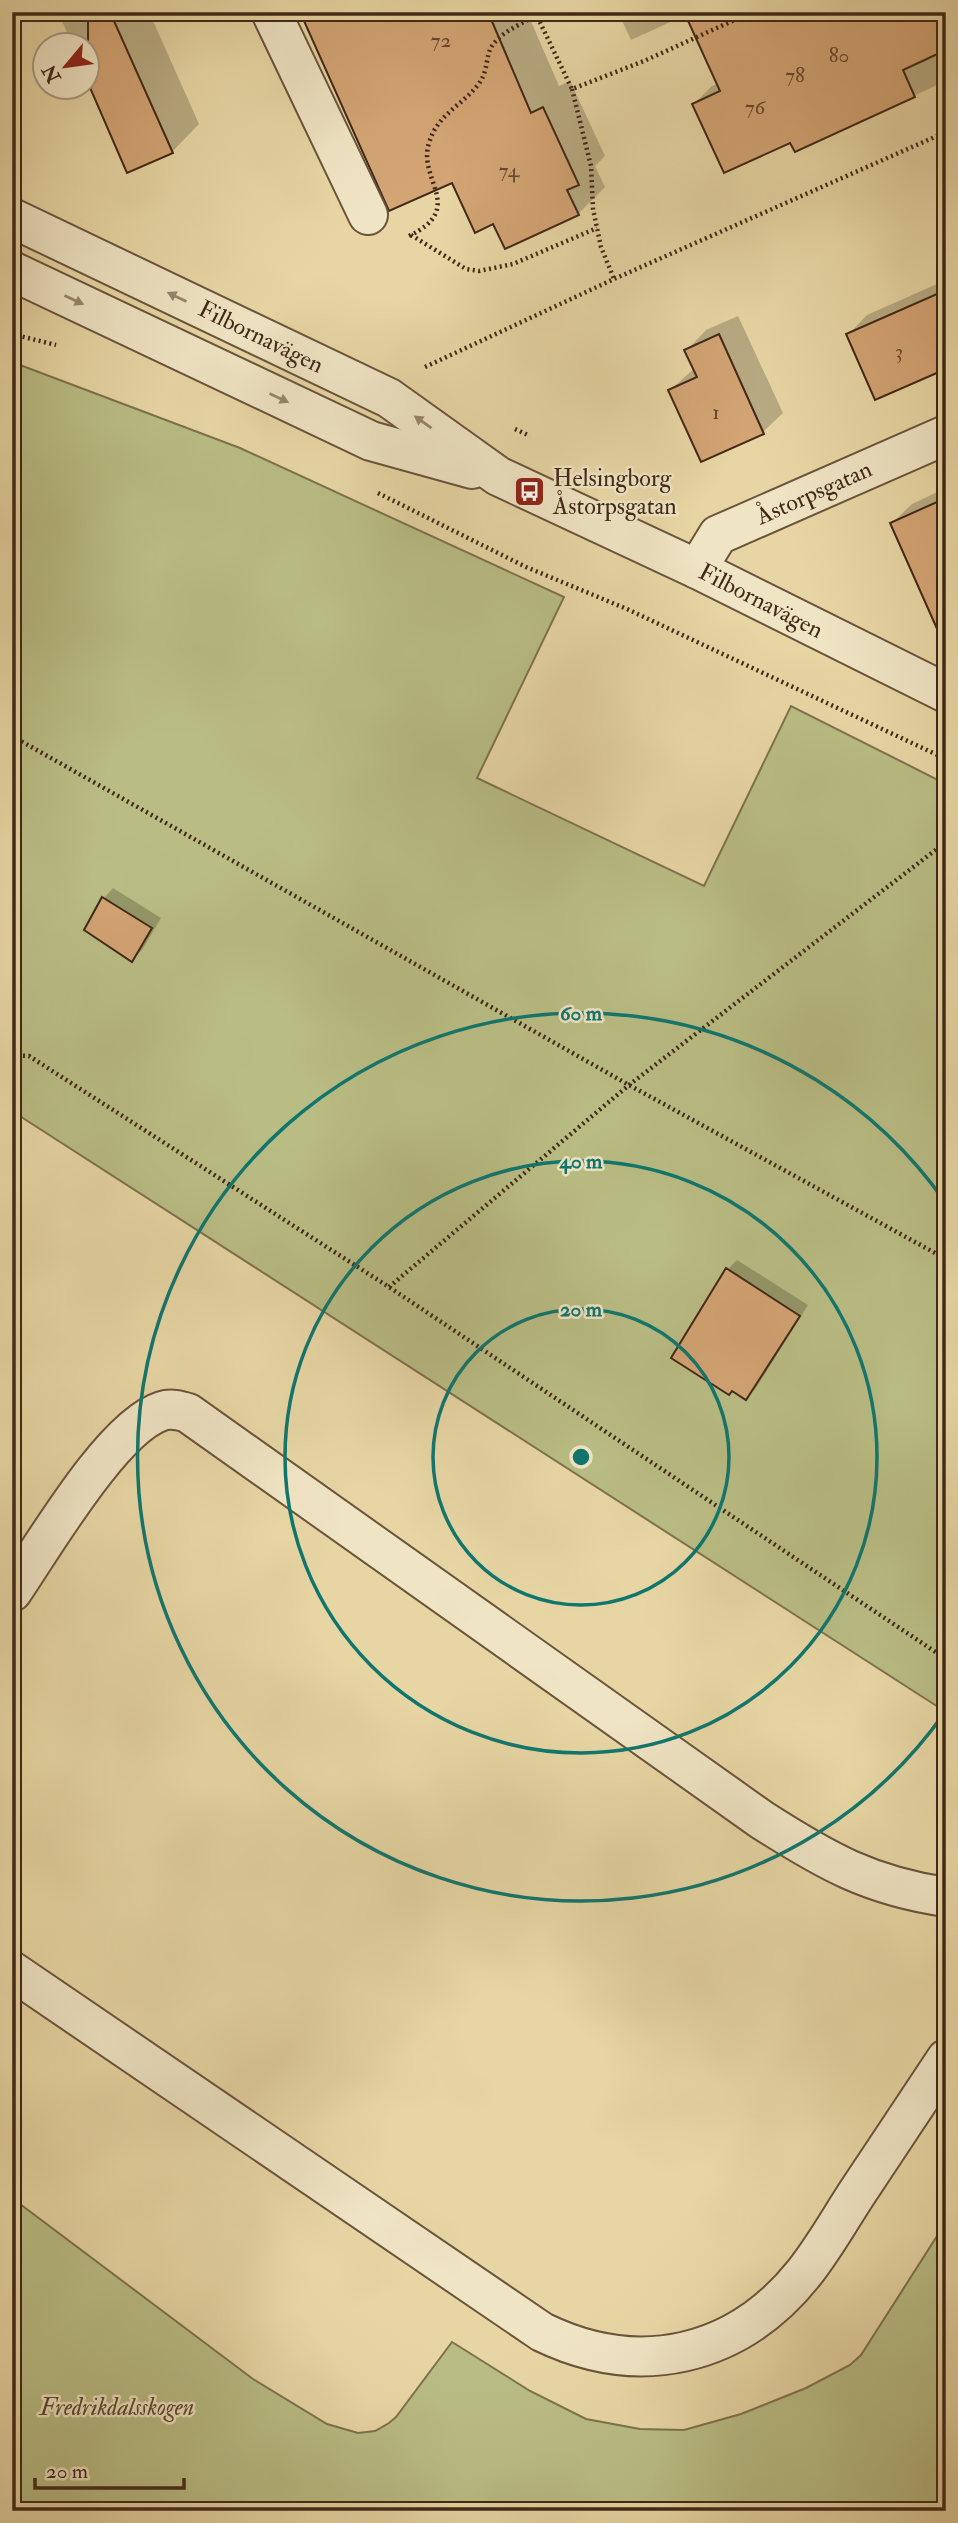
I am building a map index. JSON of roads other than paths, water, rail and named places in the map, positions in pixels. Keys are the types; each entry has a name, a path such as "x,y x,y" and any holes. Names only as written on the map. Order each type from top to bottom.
{"street":[{"path":"271,12 368,215"},
{"name":"Filbornavägen","path":"12,218 389,398 498,476"},
{"name":"Filbornavägen","path":"12,271 371,441 498,476 698,569 946,693"},
{"name":"Åstorpsgatan","path":"698,569 718,535 946,435"},
{"path":"12,1592 102,1460 146,1419 162,1411 174,1409 188,1413 812,1853 853,1874 912,1892 946,1898"},
{"path":"12,1972 542,2332 564,2343 598,2353 640,2357 672,2355 716,2343 746,2328 773,2305 804,2273 946,2060"}],"place":[{"name":"Helsingborg Åstorpsgatan","path":"530,492"}],"park label":[{"name":"Fredrikdalsskogen","path":"117,2407"}]}
